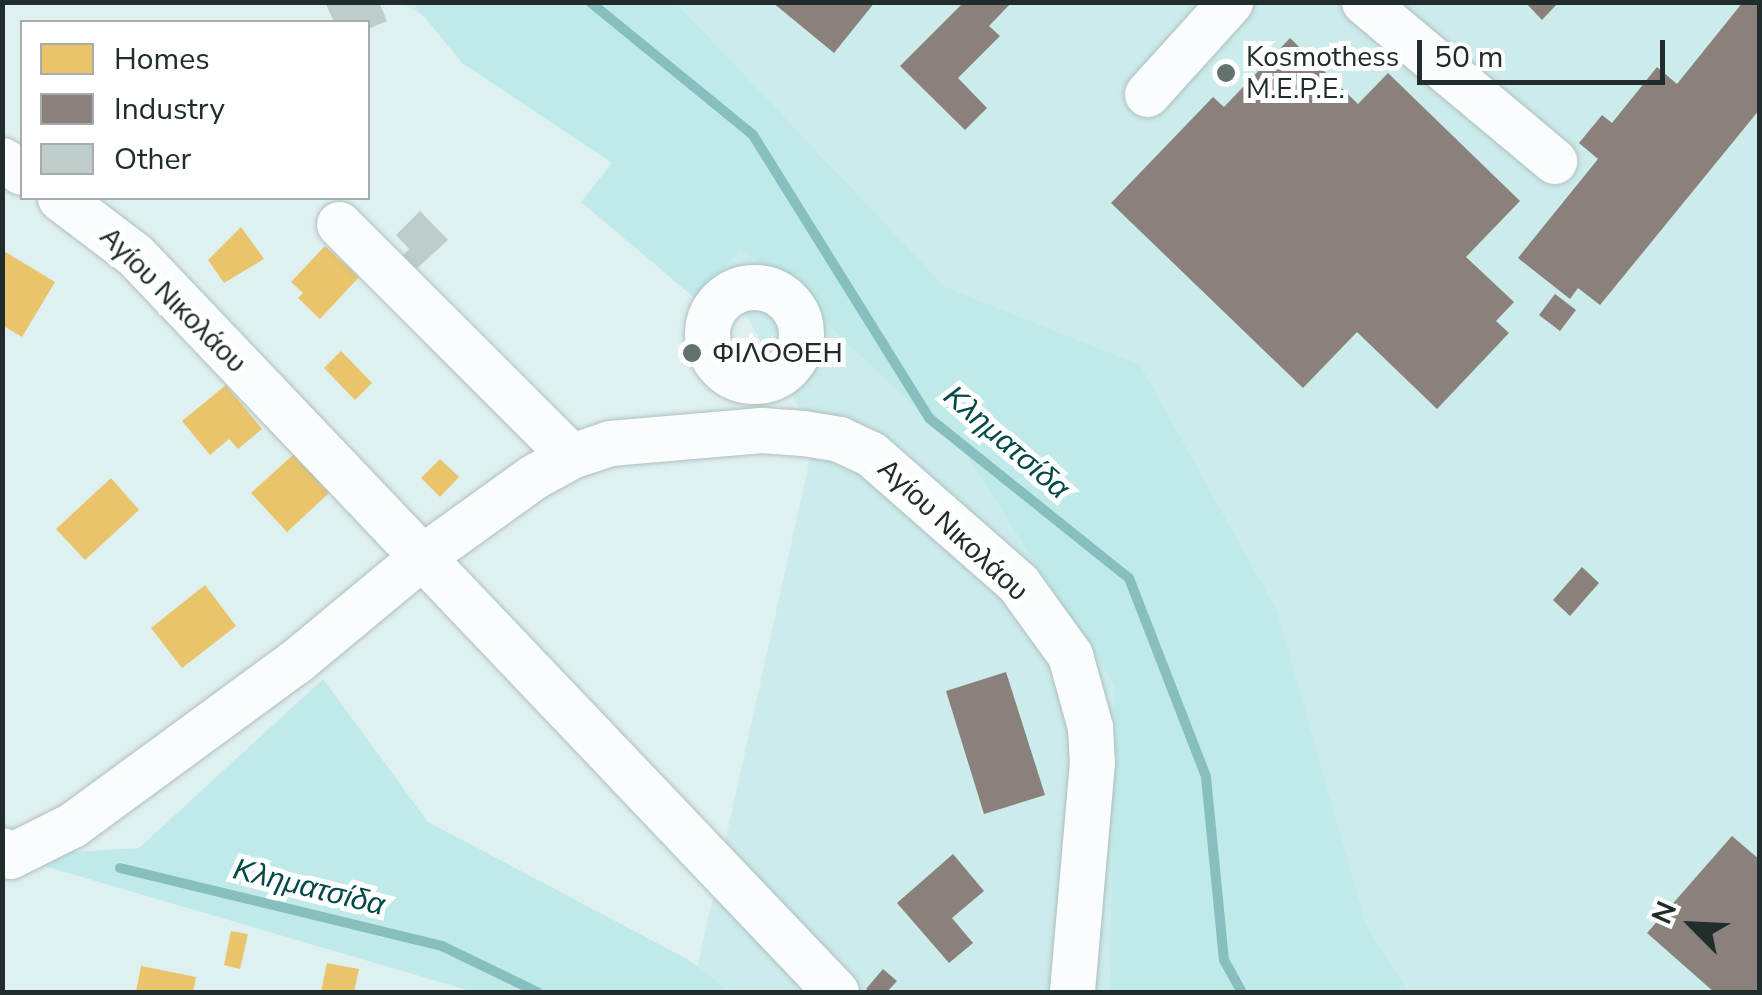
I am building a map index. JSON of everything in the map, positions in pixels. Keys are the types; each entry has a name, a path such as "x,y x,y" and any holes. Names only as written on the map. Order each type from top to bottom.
{"street":[{"path":"1147,94 1230,2"},
{"path":"1364,2 1554,162"},
{"name":"Αγίου Νικολάου","path":"63,200 135,255 420,559 533,477 571,456 610,443 761,430 839,439 871,454 1018,583 1070,656 1083,694 1092,762 1072,992"},
{"path":"339,224 571,456"},
{"path":"753,382 761,430"},
{"path":"6,853 72,826 295,662 420,559 836,992"}],"shaded area":[{"path":"402,3 1759,3 1759,992 692,992 815,436 656,158"},
{"path":"413,3 676,3 945,287 1140,365 1277,611 1366,925 1408,992 1110,992 1115,686 967,456 766,266 740,249 697,300 581,202 612,163 462,63"},
{"path":"323,679 428,822 689,960 730,992 474,992 10,856 139,848"}],"building: Homes":[{"path":"241,227 264,259 224,283 208,260"},
{"path":"325,246 359,277 320,319 298,298 303,293 291,282"},
{"path":"2,250 55,282 22,337 2,325"},
{"path":"341,351 372,383 355,400 324,368"},
{"path":"226,385 262,429 238,449 229,439 210,455 182,421"},
{"path":"294,454 329,493 287,532 251,493"},
{"path":"440,459 459,477 440,497 421,478"},
{"path":"111,478 139,510 85,560 56,529"},
{"path":"205,585 236,626 182,668 151,628"},
{"path":"231,931 248,934 240,969 224,965"},
{"path":"327,963 359,969 354,992 321,992"},
{"path":"141,966 196,977 193,992 136,992"}],"building: Industry":[{"path":"772,2 875,2 834,53"},
{"path":"964,2 1012,2 989,26 1000,36 958,78 987,108 965,130 900,66"},
{"path":"1525,2 1559,2 1542,20"},
{"path":"1743,2 1760,2 1760,109 1600,305 1578,288 1570,299 1518,258 1598,159 1579,143 1602,115 1612,123 1657,67 1677,84"},
{"path":"1290,38 1358,104 1388,73 1520,201 1466,257 1514,302 1496,321 1509,333 1437,409 1357,332 1303,388 1111,203 1213,97 1224,107"},
{"path":"1555,294 1576,310 1560,331 1539,315"},
{"path":"1582,567 1599,583 1570,616 1553,600"},
{"path":"1006,672 1045,795 984,814 946,691"},
{"path":"1732,836 1760,860 1760,992 1714,992 1647,933"},
{"path":"953,854 984,891 952,918 973,943 949,963 897,903"},
{"path":"883,969 897,981 887,992 870,992 866,989"}],"building: Other":[{"path":"325,2 379,2 387,21 370,28 370,20 333,20"},
{"path":"420,211 448,240 413,272 400,258 409,249 396,235"}],"waterway":[{"name":"Κληματσίδα","path":"590,2 753,135 929,418 1129,578 1206,777 1224,960 1242,992"},
{"name":"Κληματσίδα","path":"120,868 442,946 537,992"}],"place":[{"name":"Kosmothess M.E.P.E.","path":"1226,73"},
{"name":"ΦΙΛΟΘΕΗ","path":"692,353"}]}
